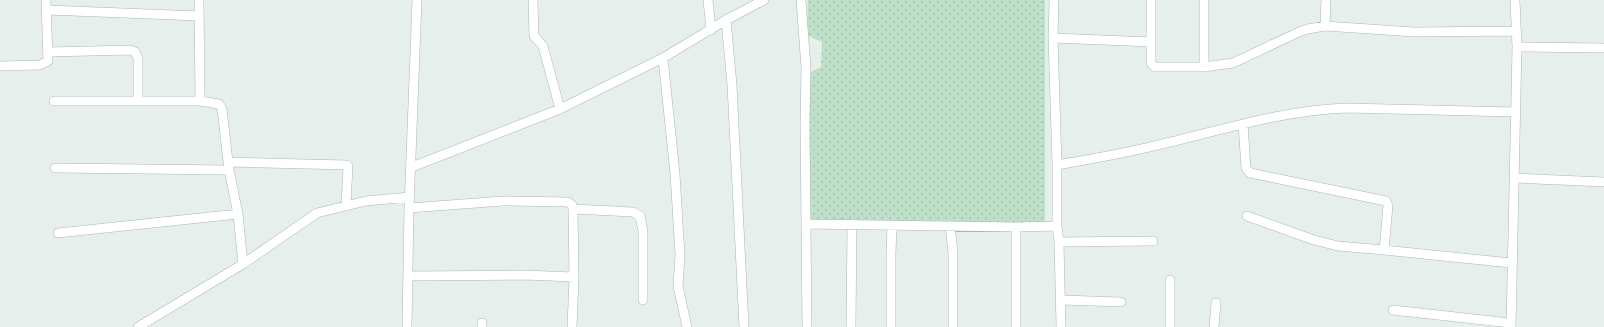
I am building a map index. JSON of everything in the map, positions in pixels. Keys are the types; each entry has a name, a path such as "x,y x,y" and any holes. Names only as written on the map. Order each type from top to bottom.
{"street":[{"path":"0,66 44,64 48,61 46,0"},
{"path":"199,0 200,101"},
{"path":"407,327 409,208 412,167 417,0"},
{"path":"533,0 534,36 543,46 560,109"},
{"path":"708,0 711,30"},
{"path":"412,167 560,109 663,58 726,20 764,0"},
{"path":"801,0 806,68 805,124 807,327"},
{"path":"1054,0 1053,38 1057,166 1057,226 1059,242 1061,327"},
{"path":"1151,0 1150,63 1155,67 1204,67 1233,63 1299,32 1325,26 1414,32 1516,31"},
{"path":"1204,0 1204,67"},
{"path":"1325,26 1326,0"},
{"path":"1393,310 1510,325 1515,178 1517,47 1515,0"},
{"path":"46,10 199,16"},
{"path":"726,20 732,85 744,327"},
{"path":"1053,38 1151,42"},
{"path":"1517,47 1604,48"},
{"path":"48,52 130,50 135,52 138,58 138,101"},
{"path":"663,58 675,174 680,254 678,286 687,327"},
{"path":"54,101 200,101 219,104 222,109 228,166 238,214 244,264"},
{"path":"1057,166 1161,145 1243,124 1320,108 1515,112"},
{"path":"1243,124 1246,168 1250,173 1386,202 1388,206 1384,250"},
{"path":"55,168 347,165 346,205"},
{"path":"1515,178 1604,182"},
{"path":"138,327 244,264 318,213 366,201 410,196"},
{"path":"409,208 502,201 531,200 568,202 572,205 573,209 574,277 572,327"},
{"path":"573,209 633,212 640,216 643,231 643,300"},
{"path":"58,232 238,214"},
{"path":"1248,216 1338,246 1511,263"},
{"path":"806,224 892,224 1016,227 1057,226"},
{"path":"851,327 852,224"},
{"path":"891,327 892,224"},
{"path":"950,226 954,252 953,327"},
{"path":"1016,227 1016,327"},
{"path":"1059,242 1153,241"},
{"path":"409,276 525,275 574,277"},
{"path":"1170,280 1170,327"},
{"path":"1061,300 1121,302"},
{"path":"1214,327 1216,303"}],"green space":[{"path":"808,0 1045,0 1045,223 809,220 809,73 821,67 822,42 807,35"}]}
